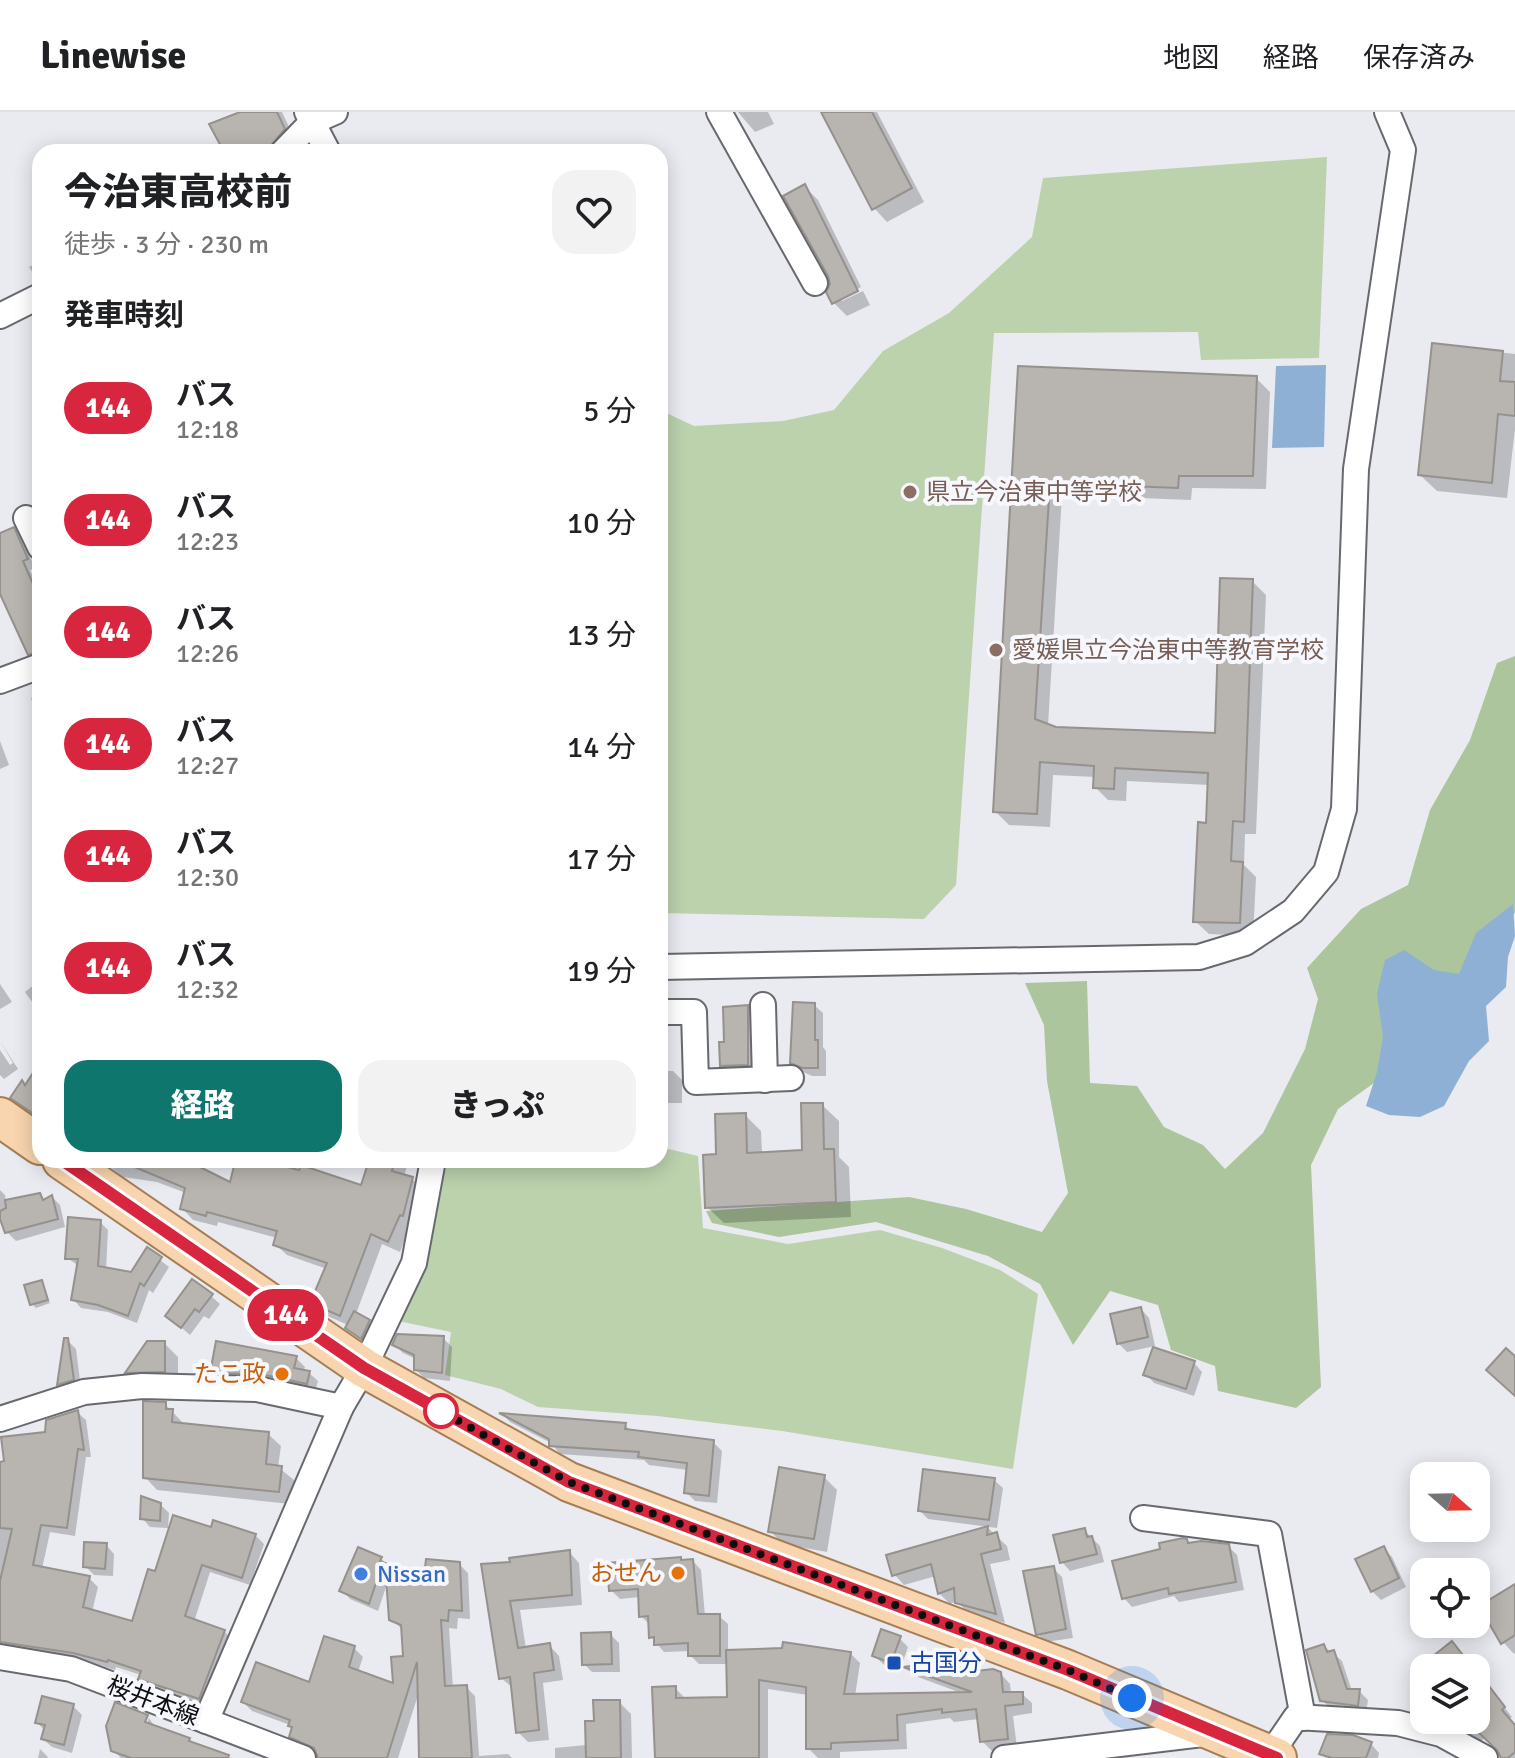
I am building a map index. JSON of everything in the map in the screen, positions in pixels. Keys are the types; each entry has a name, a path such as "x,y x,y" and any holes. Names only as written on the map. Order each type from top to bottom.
{"main road":[{"path":"0,1117 32,1139"},
{"path":"74,1168 364,1368 569,1482 1068,1670 1274,1757"}],"street":[{"path":"289,144 310,117 335,112"},
{"path":"719,112 815,283"},
{"path":"668,967 1199,957 1245,943 1293,911 1326,872 1344,809 1356,469 1403,150 1387,112"},
{"path":"310,117 324,144"},
{"path":"0,316 32,300"},
{"path":"26,518 32,530"},
{"path":"0,681 32,669"},
{"path":"763,1005 765,1080"},
{"path":"668,1012 694,1012 696,1082 791,1078"},
{"path":"206,1721 341,1407 364,1368 414,1263 428,1168"},
{"path":"0,1419 84,1392 142,1386 257,1389 341,1407"},
{"path":"1143,1518 1269,1534 1303,1718"},
{"name":"桜井本線","path":"0,1657 71,1669 303,1758"},
{"path":"1274,1757 1296,1717 1398,1723 1441,1734 1485,1758"},
{"path":"1004,1758 1213,1733"}],"green space":[{"path":"1327,157 1319,358 1201,360 1198,332 994,333 956,885 924,919 668,913 668,414 694,426 783,421 834,410 883,351 949,313 1032,237 1043,178"},
{"path":"1515,656 1515,913 1487,940 1389,1072 1338,1109 1311,1165 1321,1387 1296,1408 1218,1391 1215,1366 1171,1350 1158,1305 1110,1291 1073,1345 1040,1284 988,1256 876,1222 779,1237 712,1223 706,1211 909,1197 966,1209 1042,1232 1068,1193 1047,1081 1044,1025 1025,983 1087,981 1090,1083 1137,1086 1164,1127 1203,1145 1225,1169 1263,1133 1305,1049 1318,999 1307,968 1361,909 1408,885 1430,810 1470,740 1497,663"},
{"path":"668,1149 698,1156 703,1228 788,1244 880,1230 942,1248 1000,1270 1038,1294 1013,1469 782,1431 657,1416 538,1407 501,1389 445,1375 451,1332 398,1321 428,1258 446,1168 668,1168"}],"water":[{"path":"1326,365 1324,447 1272,448 1276,366"},
{"path":"1513,904 1515,936 1508,957 1506,987 1486,1006 1489,1041 1469,1061 1444,1106 1420,1117 1389,1115 1366,1106 1377,1072 1383,1037 1377,994 1385,960 1404,950 1434,970 1459,974 1476,933"}],"building":[{"path":"240,112 277,112 285,129 272,144 220,144 209,124"},
{"path":"821,112 872,112 912,188 872,210"},
{"path":"805,184 858,291 832,304 826,292 830,284 828,276 783,196"},
{"path":"1432,343 1503,351 1500,381 1515,382 1515,416 1498,414 1492,483 1418,475"},
{"path":"1018,366 1257,376 1253,476 1179,476 1178,488 1050,483 1035,719 1056,727 1215,733 1220,578 1253,579 1244,822 1233,821 1231,861 1243,862 1240,923 1193,922 1198,822 1206,823 1208,773 1115,768 1114,789 1093,788 1094,766 1040,762 1037,814 993,812"},
{"path":"14,527 28,559 23,561 32,582 32,654 28,655 0,594 0,533"},
{"path":"793,1002 815,1003 818,1068 802,1068 790,1063"},
{"path":"748,1005 748,1065 720,1066 719,1042 724,1042 723,1007"},
{"path":"32,1074 32,1113 10,1098 22,1080 25,1085"},
{"path":"801,1103 823,1103 824,1149 834,1149 836,1202 705,1208 703,1155 716,1154 715,1114 746,1113 747,1153 802,1150"},
{"path":"137,1168 202,1168 230,1182 234,1168 310,1168 361,1185 366,1168 393,1168 392,1171 413,1177 403,1216 400,1215 388,1242 371,1234 340,1316 310,1303 327,1263 273,1245 277,1231 207,1212 206,1216 180,1209 185,1188"},
{"path":"40,1193 43,1200 52,1195 58,1219 5,1233 0,1211 6,1208 5,1200"},
{"path":"68,1217 101,1220 98,1266 131,1272 147,1247 162,1257 144,1286 140,1283 128,1316 98,1305 71,1300 78,1259 65,1259"},
{"path":"192,1279 213,1294 199,1312 195,1309 181,1328 165,1316"},
{"path":"42,1280 48,1300 30,1305 24,1285"},
{"path":"1141,1307 1148,1337 1117,1344 1110,1314"},
{"path":"354,1311 370,1320 361,1339 345,1328"},
{"path":"397,1334 444,1336 442,1373 414,1370 414,1355 392,1345"},
{"path":"64,1338 68,1338 74,1380 57,1385"},
{"path":"147,1341 165,1341 165,1372 125,1373"},
{"path":"216,1341 297,1356 294,1368 310,1371 307,1384 260,1374 210,1373"},
{"path":"1153,1347 1195,1361 1186,1389 1143,1375"},
{"path":"1506,1348 1515,1356 1515,1396 1486,1370"},
{"path":"143,1401 166,1402 166,1409 173,1409 172,1422 269,1432 266,1464 282,1466 279,1492 143,1478"},
{"path":"78,1410 84,1450 78,1449 67,1528 41,1525 33,1565 90,1576 83,1607 132,1621 148,1569 155,1571 173,1515 211,1527 213,1520 256,1534 242,1578 202,1565 185,1616 225,1630 199,1699 138,1679 141,1671 108,1660 0,1642 0,1581 12,1529 0,1528 0,1462 4,1461 1,1437 45,1432 46,1420"},
{"path":"499,1413 626,1423 625,1429 714,1440 709,1496 684,1493 687,1463 638,1457 639,1452 549,1446 549,1439"},
{"path":"779,1467 825,1475 814,1539 768,1532"},
{"path":"923,1469 995,1478 989,1520 918,1511"},
{"path":"141,1496 161,1503 160,1521 140,1519"},
{"path":"988,1526 987,1535 997,1532 1001,1549 981,1554 996,1614 955,1603 954,1588 938,1594 931,1564 892,1576 886,1555"},
{"path":"1085,1528 1087,1537 1092,1536 1097,1554 1060,1563 1053,1535"},
{"path":"1183,1538 1188,1543 1229,1544 1236,1582 1169,1594 1168,1588 1122,1599 1112,1561 1160,1549 1159,1543"},
{"path":"84,1542 107,1543 105,1569 83,1567"},
{"path":"1384,1546 1399,1578 1371,1592 1355,1559"},
{"name":"Nissan","path":"358,1547 382,1557 380,1561 383,1562 369,1604 339,1591"},
{"path":"570,1550 572,1595 510,1601 518,1648 550,1643 554,1670 534,1673 539,1730 516,1733 510,1677 499,1679 481,1564 510,1562 509,1558"},
{"path":"681,1557 681,1560 693,1559 698,1614 720,1614 720,1656 688,1656 688,1643 654,1645 654,1637 649,1638 648,1616 639,1617 638,1589 609,1591 607,1563"},
{"path":"426,1559 460,1562 462,1611 449,1610 448,1621 441,1620 445,1686 467,1685 472,1758 419,1758 417,1662 387,1758 318,1758 314,1748 289,1737 292,1727 288,1726 290,1720 241,1702 256,1662 309,1682 324,1636 355,1646 349,1667 393,1683 391,1657 403,1656 401,1625 389,1620 385,1563 424,1577"},
{"path":"1054,1566 1066,1629 1036,1635 1023,1571"},
{"path":"1515,1584 1515,1635 1501,1644 1490,1625 1490,1599"},
{"path":"881,1629 901,1636 891,1663 872,1656"},
{"path":"611,1632 612,1664 582,1665 581,1633"},
{"path":"1452,1641 1462,1654 1436,1654"},
{"path":"783,1642 851,1652 844,1694 972,1692 903,1667 966,1659 968,1672 993,1669 1001,1672 1003,1692 1023,1692 1023,1704 1005,1706 1008,1739 980,1742 976,1709 942,1713 942,1709 897,1715 898,1740 831,1743 831,1749 806,1749 806,1687 759,1680 759,1758 655,1758 652,1687 676,1686 676,1698 727,1697 726,1650 782,1648"},
{"path":"1324,1644 1327,1652 1334,1650 1347,1689 1360,1689 1358,1706 1320,1701 1306,1650"},
{"path":"1490,1687 1505,1707 1502,1710 1515,1725 1515,1752 1508,1758 1501,1758 1480,1734 1490,1734"},
{"path":"42,1696 74,1704 64,1745 41,1739 45,1725 35,1723"},
{"path":"593,1700 620,1700 621,1758 586,1758 585,1721 594,1721"},
{"path":"115,1702 148,1715 145,1722 190,1738 189,1741 229,1755 228,1758 131,1758 111,1751 106,1726"},
{"path":"1327,1734 1353,1735 1372,1742 1366,1758 1332,1758 1319,1754"}],"bus line":[{"name":"144","path":"74,1168 364,1368 569,1482 1068,1670 1277,1758"}],"place":[{"name":"県立今治東中等学校","path":"910,492"},
{"name":"愛媛県立今治東中等教育学校","path":"996,650"},
{"name":"たこ政","path":"282,1374"},
{"name":"おせん","path":"678,1573"},
{"name":"Nissan","path":"361,1574"},
{"name":"古国分","path":"894,1663"}],"route":[{"path":"441,1411 437,1409 569,1482 1068,1670 1132,1698"}]}
